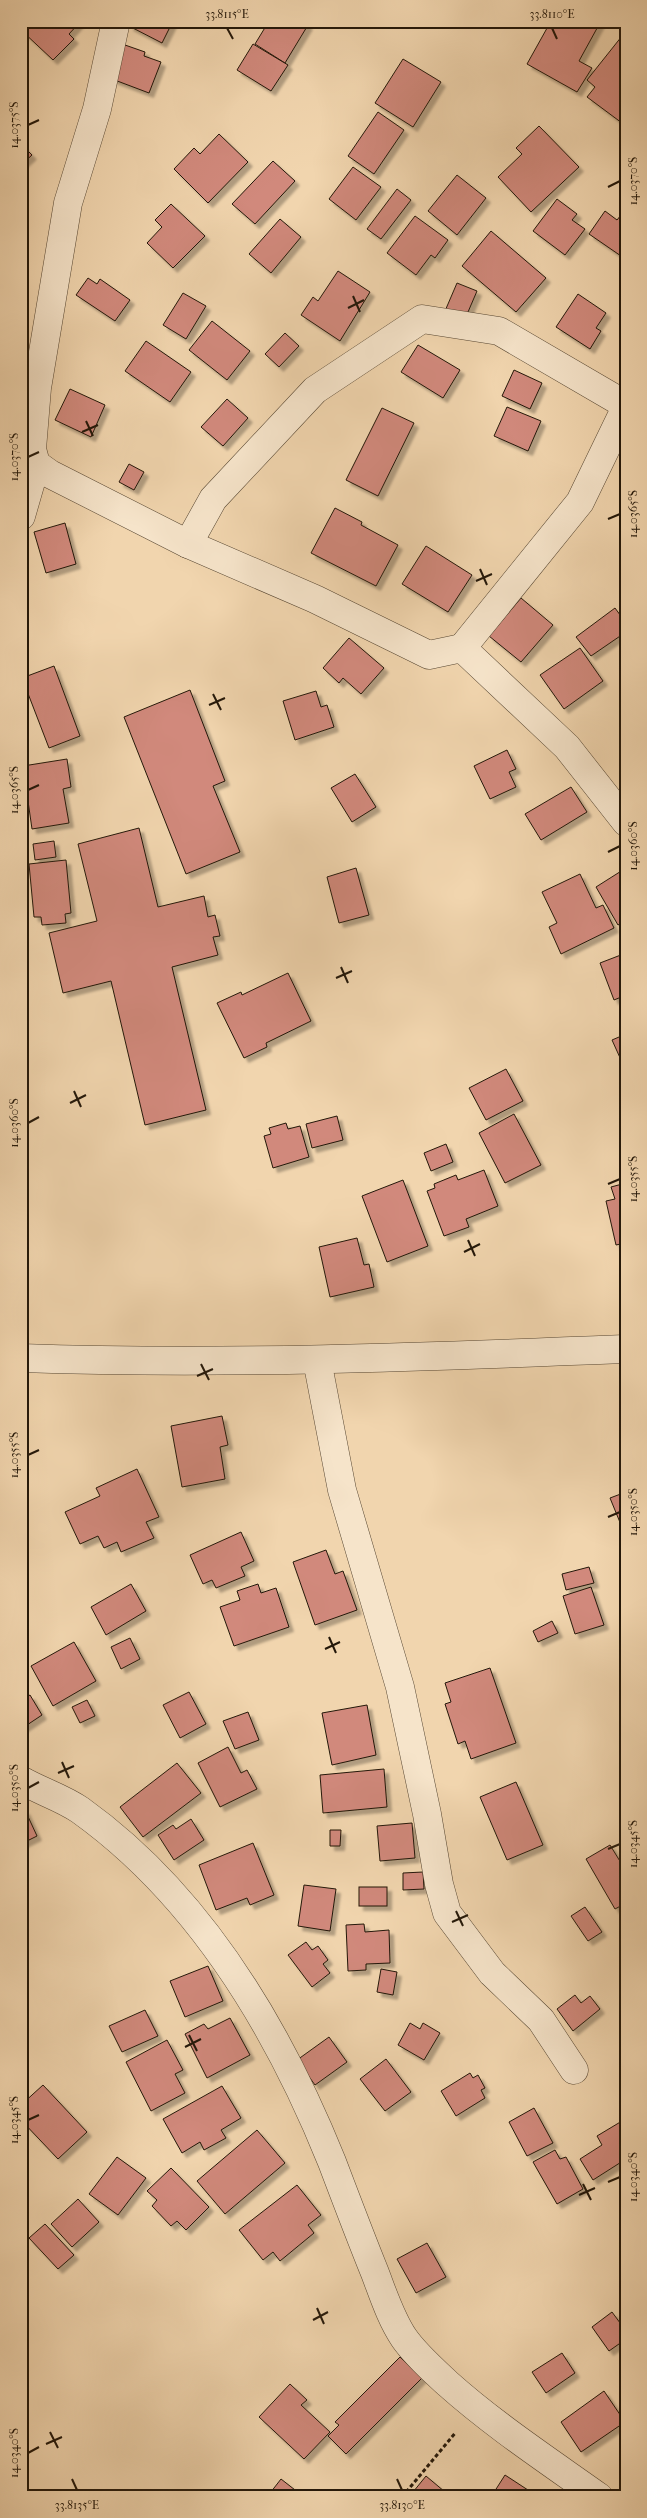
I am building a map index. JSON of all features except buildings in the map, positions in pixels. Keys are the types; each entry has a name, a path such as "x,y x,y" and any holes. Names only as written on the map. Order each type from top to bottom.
{"street":[{"path":"21,516 36,464 32,449 38,388 68,203 97,109 116,21"},
{"path":"36,464 50,474 188,544 315,600 429,655 462,648 580,502 626,406 499,331 422,319 315,390 213,499 188,544"},
{"path":"462,648 567,747 626,822"},
{"path":"21,1358 144,1362 317,1360 626,1349"},
{"path":"317,1360 342,1490 400,1687 427,1814 439,1884 447,1913 492,1973 541,2020 574,2070"},
{"path":"21,1780 79,1809 137,1858 181,1904 228,1961 273,2035 303,2097 403,2338 434,2371 476,2408 599,2497"}],"path":[{"path":"402,2497 476,2408"}]}
